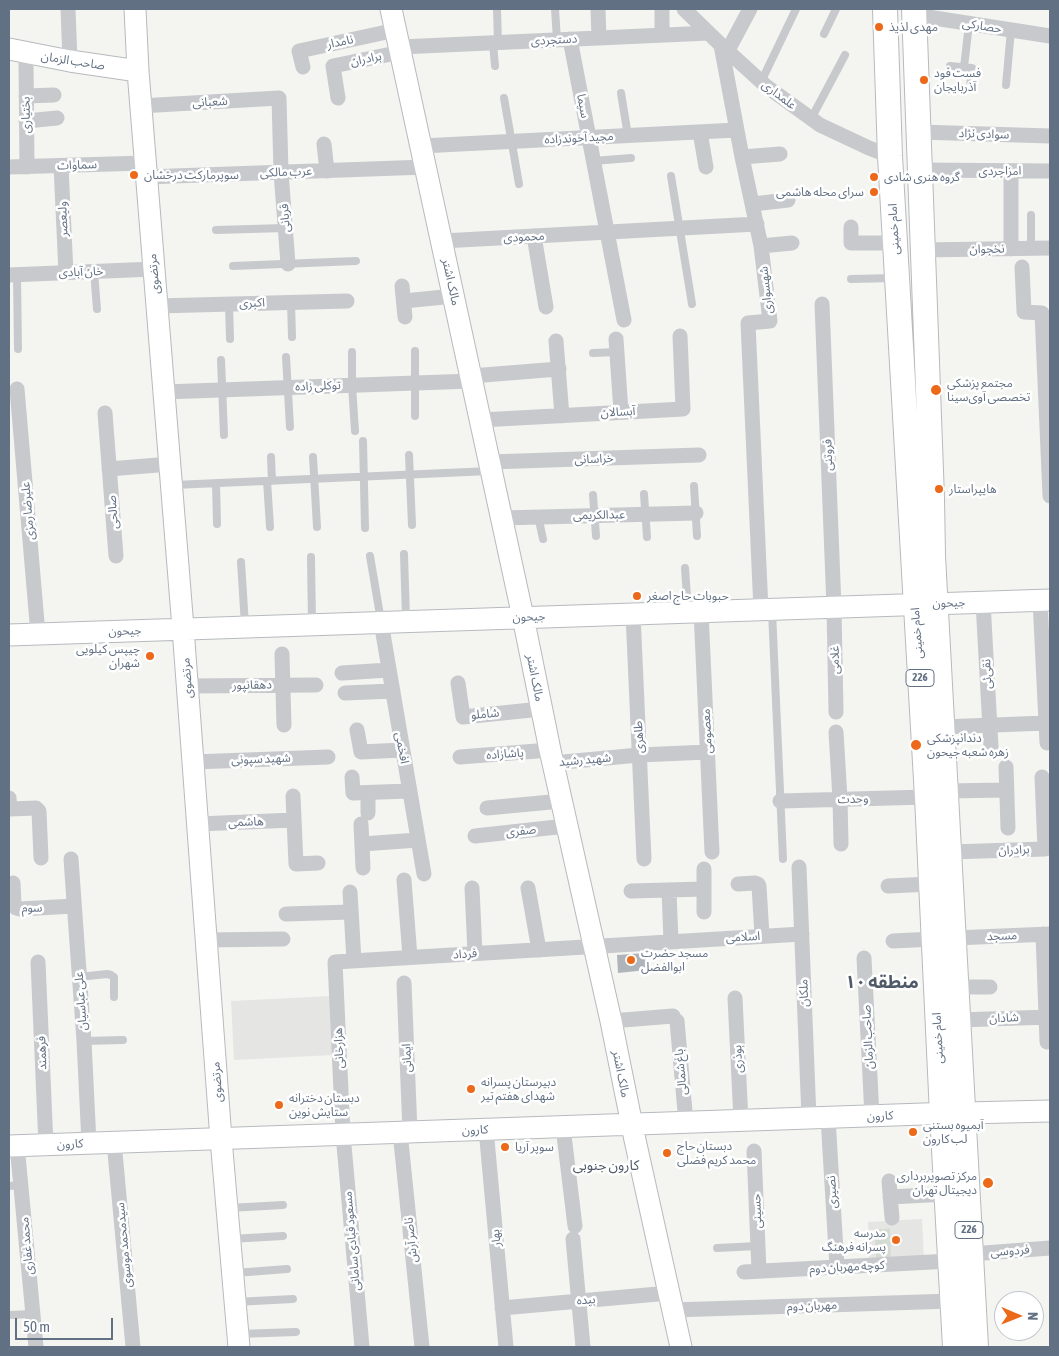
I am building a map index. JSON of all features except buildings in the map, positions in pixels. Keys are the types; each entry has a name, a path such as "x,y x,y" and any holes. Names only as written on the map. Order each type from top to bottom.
{"main road":[{"name":"مرتضوی","path":"134,9 140,106 188,686 221,1139 238,1340"},
{"name":"مالک اشتر","path":"392,9 502,518 566,826 611,1021 681,1347"},
{"name":"امام خمینی","path":"885,9 895,243 922,545 936,794 950,852 944,938 960,1257 952,1301 955,1347"},
{"name":"امام خمینی","path":"915,12 924,250 922,545"},
{"name":"صاحب الزمان","path":"9,49 70,61 138,71"},
{"name":"جیحون","path":"9,635 1045,600"},
{"name":"امام خمینی","path":"925,604 942,727 931,884 956,987 958,1020 947,1194 976,1347"},
{"name":"کارون","path":"13,1146 1050,1111"}],"street":[{"path":"68,9 70,61"},
{"path":"598,9 599,38"},
{"path":"662,9 662,35"},
{"path":"724,48 750,9"},
{"name":"علمداری","path":"690,11 724,48 761,82 811,119 828,129 890,156"},
{"name":"حصارکی","path":"915,12 968,24 1050,36"},
{"name":"دستجردی","path":"399,43 496,43 709,33"},
{"name":"سیما","path":"564,40 589,138 607,232"},
{"name":"نامدار","path":"304,67 299,51 399,43"},
{"name":"برادران","path":"338,98 333,66 399,43"},
{"name":"شهسواری","path":"724,48 742,157 762,246 770,321 748,323 766,609"},
{"name":"بختیاری","path":"26,62 26,167"},
{"path":"26,96 54,95"},
{"name":"شعبانی","path":"140,106 279,98"},
{"name":"قربانی","path":"279,98 281,172 288,264"},
{"path":"26,121 57,118"},
{"name":"مجید آخوندزاده","path":"421,146 737,130"},
{"path":"700,132 706,167"},
{"name":"سوادی نژاد","path":"919,132 1050,136"},
{"path":"324,144 327,171"},
{"path":"742,157 780,154"},
{"name":"سماوات","path":"9,167 61,166 146,170"},
{"name":"ولیعصر","path":"61,166 66,273"},
{"name":"عرب مالکی","path":"146,170 281,172 426,167"},
{"name":"امزاجردی","path":"920,170 1050,171"},
{"path":"1011,171 1011,249"},
{"path":"753,204 788,200"},
{"name":"محمودی","path":"442,241 757,224"},
{"path":"851,227 851,249 895,243"},
{"path":"607,232 624,320"},
{"path":"534,236 546,307"},
{"path":"762,246 792,243"},
{"name":"نخجوان","path":"924,250 1050,248"},
{"path":"1022,267 1024,312 1042,313 1047,354 1050,496"},
{"name":"خان آبادی","path":"13,275 154,269"},
{"path":"406,317 403,294 454,296"},
{"name":"اکبری","path":"157,306 347,301"},
{"name":"فروتنی","path":"822,304 834,607"},
{"name":"آبسالان","path":"481,420 683,409 680,336"},
{"path":"556,341 562,416"},
{"path":"616,346 621,412"},
{"path":"472,379 559,369"},
{"name":"توکلی زاده","path":"164,392 415,383 472,379"},
{"name":"علیرضا رمزی","path":"17,389 38,634"},
{"name":"صالحی","path":"105,414 116,556"},
{"name":"خراسانی","path":"491,467 699,455"},
{"path":"109,469 170,464"},
{"name":"عبدالکریمی","path":"502,518 696,513"},
{"path":"1045,600 1047,743"},
{"name":"نقی‌ئی","path":"983,602 991,746"},
{"name":"غلامی","path":"834,607 836,712"},
{"name":"معصومی","path":"694,612 708,752 712,852"},
{"name":"طاهری","path":"633,614 644,859"},
{"name":"افخمی","path":"381,622 424,874"},
{"path":"282,654 284,725"},
{"path":"342,673 389,670"},
{"name":"شاملو","path":"458,683 463,716 541,709"},
{"name":"دهقانپور","path":"188,686 316,685"},
{"path":"345,693 393,692"},
{"path":"942,727 1046,723"},
{"path":"357,730 361,752 402,750"},
{"path":"836,732 841,844"},
{"name":"شهید رشید","path":"552,756 708,752"},
{"name":"پاشازاده","path":"460,757 552,756"},
{"name":"شهید سپونی","path":"193,762 328,757"},
{"path":"1006,768 1008,828"},
{"path":"352,777 354,793 410,791"},
{"name":"برادران","path":"950,852 1045,849 1042,781"},
{"name":"وحدت","path":"780,801 1006,790"},
{"path":"363,868 362,844 368,793"},
{"path":"293,796 296,864 318,863"},
{"path":"487,808 562,801"},
{"path":"9,806 36,808 39,810 41,858"},
{"name":"هاشمی","path":"198,824 294,820"},
{"name":"صفری","path":"475,836 566,826"},
{"path":"362,844 418,840"},
{"name":"علی عباسیان","path":"71,859 89,1143"},
{"name":"ملکان","path":"800,867 802,934 818,1118"},
{"path":"704,869 704,912"},
{"path":"404,880 410,957"},
{"name":"سوم","path":"13,882 14,904 16,908 74,906"},
{"path":"738,884 758,884 760,890 762,936"},
{"path":"888,886 931,884"},
{"path":"472,888 475,953"},
{"path":"528,888 539,950"},
{"path":"631,891 704,889"},
{"path":"669,890 672,942"},
{"path":"350,892 354,961"},
{"path":"286,914 351,912"},
{"name":"اسلامی","path":"594,946 802,934"},
{"path":"1046,1042 1048,1017 1047,934"},
{"name":"مسجد","path":"893,941 1047,934"},
{"path":"206,940 283,939"},
{"name":"فرداد","path":"335,962 594,946"},
{"name":"صاحب الزمان","path":"864,958 872,1116"},
{"name":"فرهمند","path":"38,962 46,1144"},
{"name":"هزارخانی","path":"335,962 342,1134"},
{"name":"ایمانی","path":"404,983 405,1132"},
{"path":"956,987 990,987"},
{"name":"بوذری","path":"735,998 741,1121"},
{"name":"شادان","path":"958,1020 1048,1017"},
{"name":"باغ شمالی","path":"611,1021 675,1019 686,1122"},
{"name":"نصیری","path":"818,1118 837,1267"},
{"path":"563,1127 583,1347"},
{"name":"بهار","path":"486,1130 506,1347"},
{"name":"ناصر آرش","path":"405,1132 422,1347"},
{"name":"مسعود قبادی سامانی","path":"342,1134 362,1347"},
{"name":"سیدمحمد موسوی","path":"114,1142 134,1347"},
{"name":"محمد غفاری","path":"13,1146 15,1186 36,1347"},
{"name":"حسینی","path":"751,1272 758,1246 754,1151"},
{"path":"889,1181 892,1218"},
{"path":"890,1197 947,1194"},
{"name":"فردوسی","path":"960,1257 1050,1248"},
{"name":"کوچه مهربان دوم","path":"751,1272 960,1257"},
{"name":"بیده","path":"502,1308 579,1301 671,1302"},
{"name":"مهربان دوم","path":"671,1302 952,1301"}],"lane":[{"path":"495,66 496,9"},
{"path":"555,9 564,40"},
{"path":"761,82 796,9"},
{"path":"824,34 836,9"},
{"path":"964,67 968,24"},
{"path":"1006,85 1011,30"},
{"path":"811,119 844,55"},
{"path":"950,66 972,68 970,87"},
{"path":"621,93 628,136"},
{"path":"504,98 519,184"},
{"path":"593,161 631,158"},
{"path":"671,176 692,304"},
{"path":"1031,215 1031,249"},
{"path":"216,230 285,228"},
{"path":"233,266 356,261"},
{"path":"94,272 97,309"},
{"path":"13,275 18,349"},
{"path":"851,279 898,278"},
{"path":"291,302 292,337"},
{"path":"229,304 230,339"},
{"path":"593,353 616,346"},
{"path":"414,416 415,351"},
{"path":"352,352 352,385 356,430"},
{"path":"286,357 290,427"},
{"path":"220,360 224,435"},
{"path":"363,441 365,528"},
{"path":"409,454 412,525"},
{"path":"270,527 269,481 271,457"},
{"path":"313,457 317,527"},
{"path":"172,485 410,474 491,467"},
{"path":"216,483 217,524"},
{"path":"694,486 697,536"},
{"path":"644,494 647,537"},
{"path":"593,495 596,536"},
{"path":"538,516 543,539"},
{"path":"404,554 406,621"},
{"path":"370,556 381,622"},
{"path":"311,557 312,624"},
{"path":"241,562 245,626"},
{"path":"685,568 694,612"},
{"path":"766,609 783,859"},
{"path":"79,977 111,975 114,977 114,996"},
{"path":"84,1041 123,1040"},
{"path":"227,1208 283,1205"},
{"path":"230,1239 283,1236"},
{"path":"717,1248 758,1246"},
{"path":"233,1273 288,1269"},
{"path":"235,1302 293,1300"},
{"path":"9,1315 33,1314"},
{"path":"238,1340 296,1332"}],"shaded area":[{"path":"330,996 333,1055 234,1060 231,1001"},
{"name":"مدرسه پسرانه فرهنگ","path":"922,1219 924,1259 869,1261 868,1222"},
{"path":"875,1229 890,1229 891,1258 876,1258"}],"place":[{"name":"مهدی لذیذ","path":"879,27"},
{"name":"فست فود آذربایجان","path":"924,80"},
{"name":"سوپرمارکت درخشان","path":"134,175"},
{"name":"گروه هنری شادی","path":"874,177"},
{"name":"سرای محله هاشمی","path":"874,192"},
{"name":"مجتمع پزشکی تخصصی آوی‌سینا","path":"936,390"},
{"name":"هایپراستار","path":"939,489"},
{"name":"حبوبات حاج اصغر","path":"637,596"},
{"name":"چیپس کیلویی شهران","path":"150,656"},
{"name":"دندانپزشکی زهره شعبه جیحون","path":"916,745"},
{"name":"مسجد حضرت ابوالفضل","path":"631,960"},
{"name":"دبیرستان پسرانه شهدای هفتم تیر","path":"471,1089"},
{"name":"دبستان دخترانه ستایش نوین","path":"279,1105"},
{"name":"آبمیوه بستنی لب کارون","path":"913,1132"},
{"name":"سوپر آریا","path":"505,1147"},
{"name":"دبستان حاج محمد کریم فضلی","path":"667,1153"},
{"name":"مرکز تصویربرداری دیجیتال تهران","path":"988,1183"},
{"name":"مدرسه پسرانه فرهنگ","path":"896,1240"}],"district":[{"name":"منطقه ۱۰","path":"882,982"},
{"name":"کارون جنوبی","path":"606,1166"}]}
